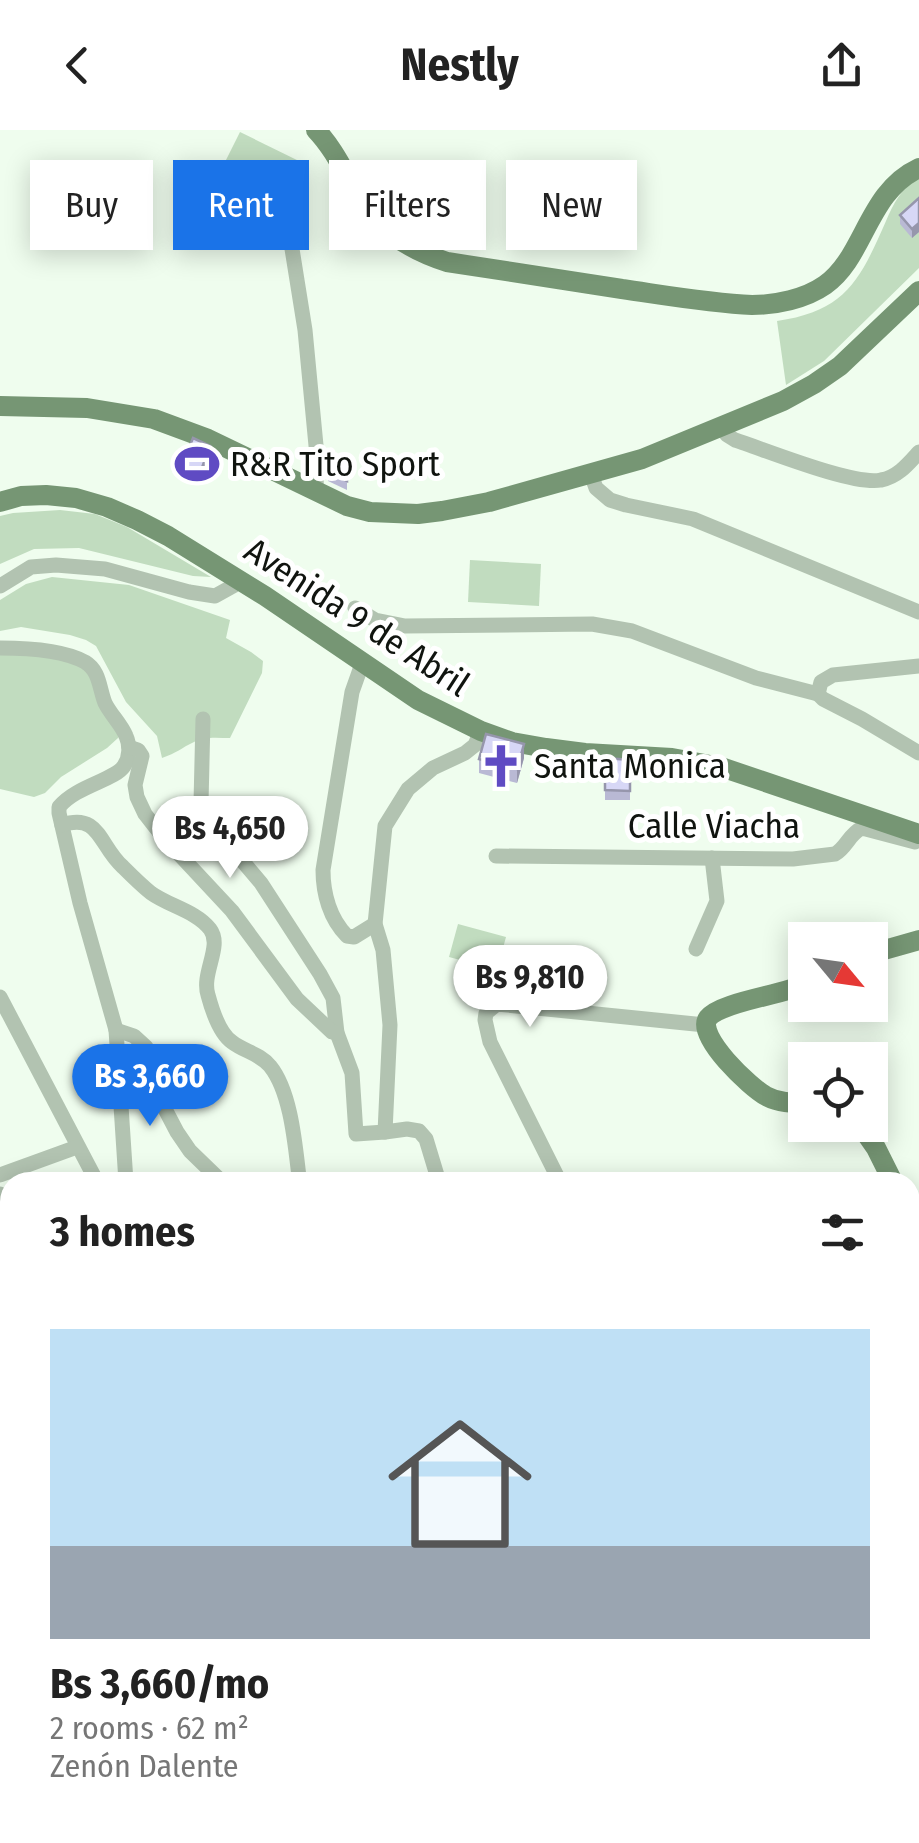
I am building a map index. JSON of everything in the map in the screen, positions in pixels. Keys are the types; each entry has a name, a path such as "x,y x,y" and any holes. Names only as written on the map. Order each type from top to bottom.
{"main road":[{"path":"316,130 378,222 420,252 464,265 752,305 785,302 824,286 841,269 886,194 900,178 919,168"},
{"path":"0,406 87,408 154,419 208,438 347,506 370,512 418,514 490,502 642,459 784,401 840,366 919,291"},
{"name":"Avenida 9 de Abril","path":"0,502 46,495 107,506 168,536 240,580 418,700 481,731 546,748 672,758 720,767 919,834"},
{"path":"888,949 919,940"},
{"path":"788,992 726,1007 709,1017 706,1025 716,1047 751,1086 788,1103"},
{"path":"872,1142 888,1172"}],"street":[{"path":"292,250 312,399 316,490"},
{"path":"720,426 736,440 822,470 869,481 884,480 898,473 919,452"},
{"path":"591,474 596,488 610,500 692,518 919,612"},
{"path":"0,586 31,567 56,564 105,569 215,596 240,580"},
{"path":"355,608 375,620 405,626 592,624 632,631 756,678 818,694 919,754"},
{"path":"0,648 46,651 85,662 96,674 106,705 126,734 128,760 121,771 86,786 59,807 80,903 116,1030 125,1172"},
{"path":"363,661 352,692 323,884 335,920 347,936 354,937 375,924"},
{"path":"818,694 820,682 833,675 919,666"},
{"path":"203,719 201,803 206,817 260,882 333,998 337,1033 352,1073 356,1134 419,1131 426,1139 435,1172"},
{"path":"385,1132 390,1025 382,950 375,924 385,826 408,789 433,768 465,753 475,745 481,731"},
{"path":"129,747 142,756 135,785 146,814 232,911 297,999 337,1033"},
{"path":"62,824 86,822 112,858 152,894 210,928 214,949 206,990 230,1042 258,1054 277,1076 294,1134 298,1172"},
{"name":"Calle Viacha","path":"496,856 793,859 829,856 842,850 853,833 862,828 919,843"},
{"path":"696,949 717,901 712,858"},
{"path":"0,997 92,1172"},
{"path":"555,1172 490,1042 486,1013 497,1004 706,1025"},
{"path":"116,1030 134,1036 146,1047 176,1132 212,1172"},
{"path":"8,1172 78,1147"},
{"path":"0,1194 0,1221"}],"green space":[{"path":"240,132 297,160 226,160"},
{"path":"919,178 919,268 824,361 786,385 777,321 819,309 848,289 868,260 899,196"},
{"path":"60,510 95,514 127,527 211,577 79,548 34,549 0,564 0,516"},
{"path":"470,560 541,564 539,606 468,602"},
{"path":"52,577 129,585 230,620 226,638 263,661 262,673 230,738 198,740 162,758 157,736 126,702 96,646 70,635 21,627 0,631 0,600 26,584"},
{"path":"0,648 77,651 121,728 118,738 107,748 34,797 0,789"},
{"path":"458,924 506,937 497,970 449,957"}],"building":[{"path":"919,198 919,223 912,229 900,215"},
{"path":"193,438 210,446 200,473 182,466"},
{"path":"328,458 347,461 347,481 328,472"},
{"path":"486,734 524,744 517,769 479,759"},
{"path":"605,758 630,760 630,791 605,790"}],"place":[{"name":"R&R Tito Sport","path":"197,464"},
{"name":"Santa Monica","path":"501,766"}]}
